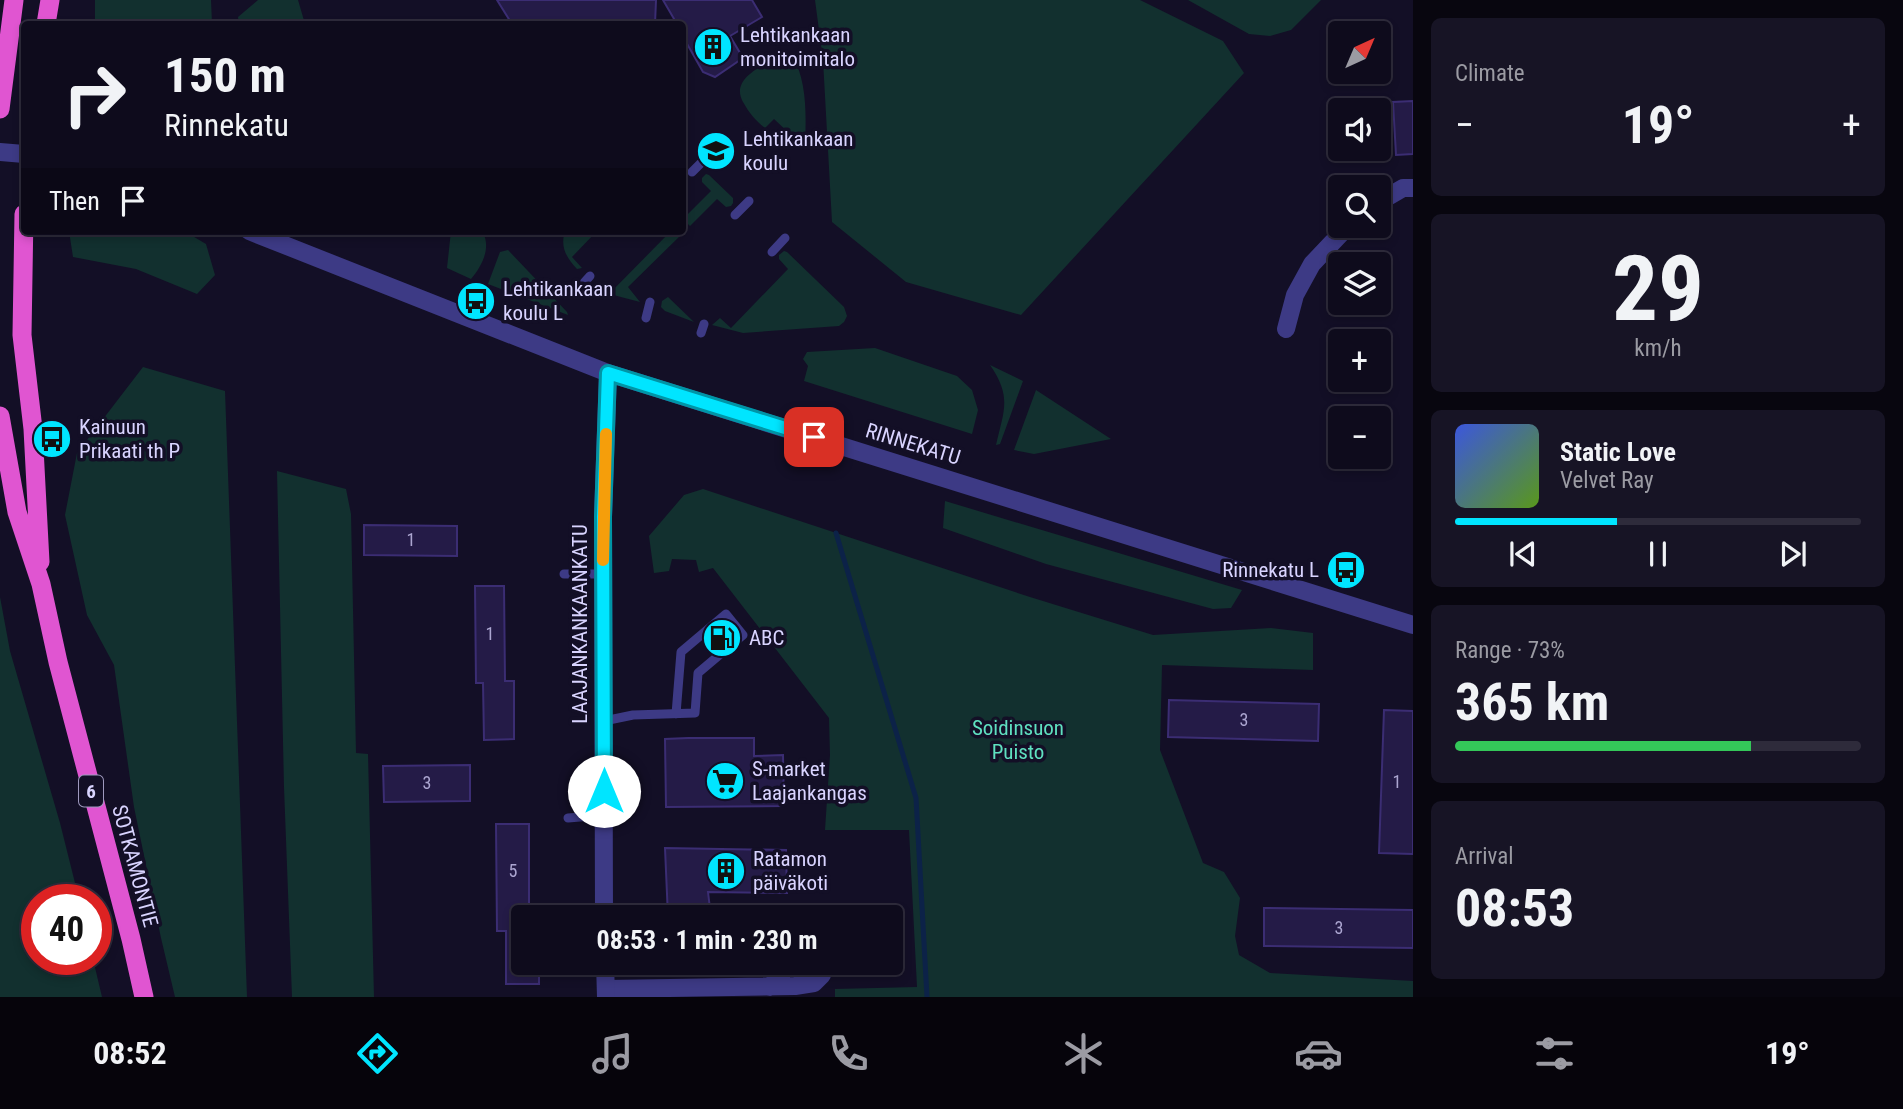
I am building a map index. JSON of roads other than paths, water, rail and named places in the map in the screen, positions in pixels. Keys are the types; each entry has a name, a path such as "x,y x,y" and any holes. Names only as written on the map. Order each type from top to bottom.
{"highway":[{"path":"0,109 14,0"},
{"name":"SOTKAMONTIE","path":"24,235 22,335 34,441 41,584"},
{"name":"SOTKAMONTIE","path":"0,416 17,512 41,584 60,673 144,997"}],"street":[{"path":"0,152 21,154"},
{"path":"1391,195 1403,188 1413,188"},
{"name":"RINNEKATU","path":"259,235 608,373 1413,625"},
{"path":"1286,329 1295,295 1311,264 1336,238"},
{"name":"LAAJANKANKAANKATU","path":"604,905 603,517 608,373"},
{"path":"605,975 606,993 795,986 814,983 822,975"},
{"path":"770,987 780,975"}],"lane":[{"path":"692,172 705,159"},
{"path":"735,215 748,201"},
{"path":"772,252 785,238"},
{"path":"581,286 590,276"},
{"path":"646,318 650,302"},
{"path":"564,574 603,574"},
{"path":"604,721 634,715 676,714 695,713 698,673 743,635 726,614 681,652 676,714"},
{"path":"568,818 604,815"}],"waterway":[{"path":"836,533 916,798 927,997"}],"place":[{"name":"Lehtikankaan monitoimitalo","path":"713,47"},
{"name":"Lehtikankaan koulu","path":"716,151"},
{"name":"Lehtikankaan koulu L","path":"476,301"},
{"name":"Kainuun Prikaati th P","path":"52,439"},
{"name":"Rinnekatu L","path":"1346,570"},
{"name":"ABC","path":"722,638"},
{"name":"S-market Laajankangas","path":"725,781"},
{"name":"Ratamon päiväkoti","path":"726,871"}],"park label":[{"name":"Soidinsuon Puisto","path":"1018,740"}]}
